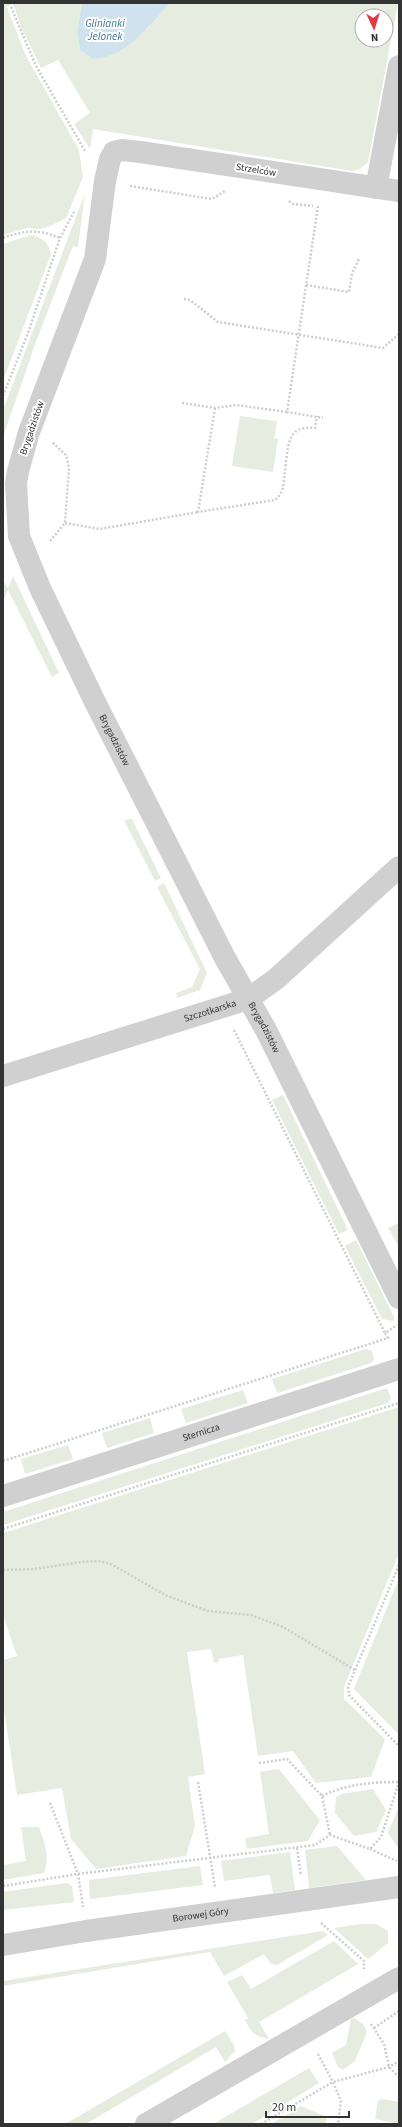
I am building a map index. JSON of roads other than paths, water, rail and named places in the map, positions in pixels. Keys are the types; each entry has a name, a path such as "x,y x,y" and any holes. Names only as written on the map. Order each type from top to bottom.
{"street":[{"path":"376,188 399,66"},
{"name":"Strzelców","path":"114,152 122,150 140,152 399,191"},
{"name":"Brygadzistów","path":"114,152 110,159 105,181 95,259 29,432 18,471 16,484 19,536 40,588 95,702 225,958 266,1030 399,1298"},
{"name":"Szczotkarska","path":"3,1076 248,998 276,978 399,867"},
{"name":"Sternicza","path":"3,1496 399,1369"},
{"name":"Borowej Góry","path":"3,1945 86,1931 399,1887"},
{"path":"146,2124 399,1978"}],"water":[{"name":"Glinianki Jelonek","path":"82,3 170,3 136,39 116,53 93,59 80,50 77,32"}]}
